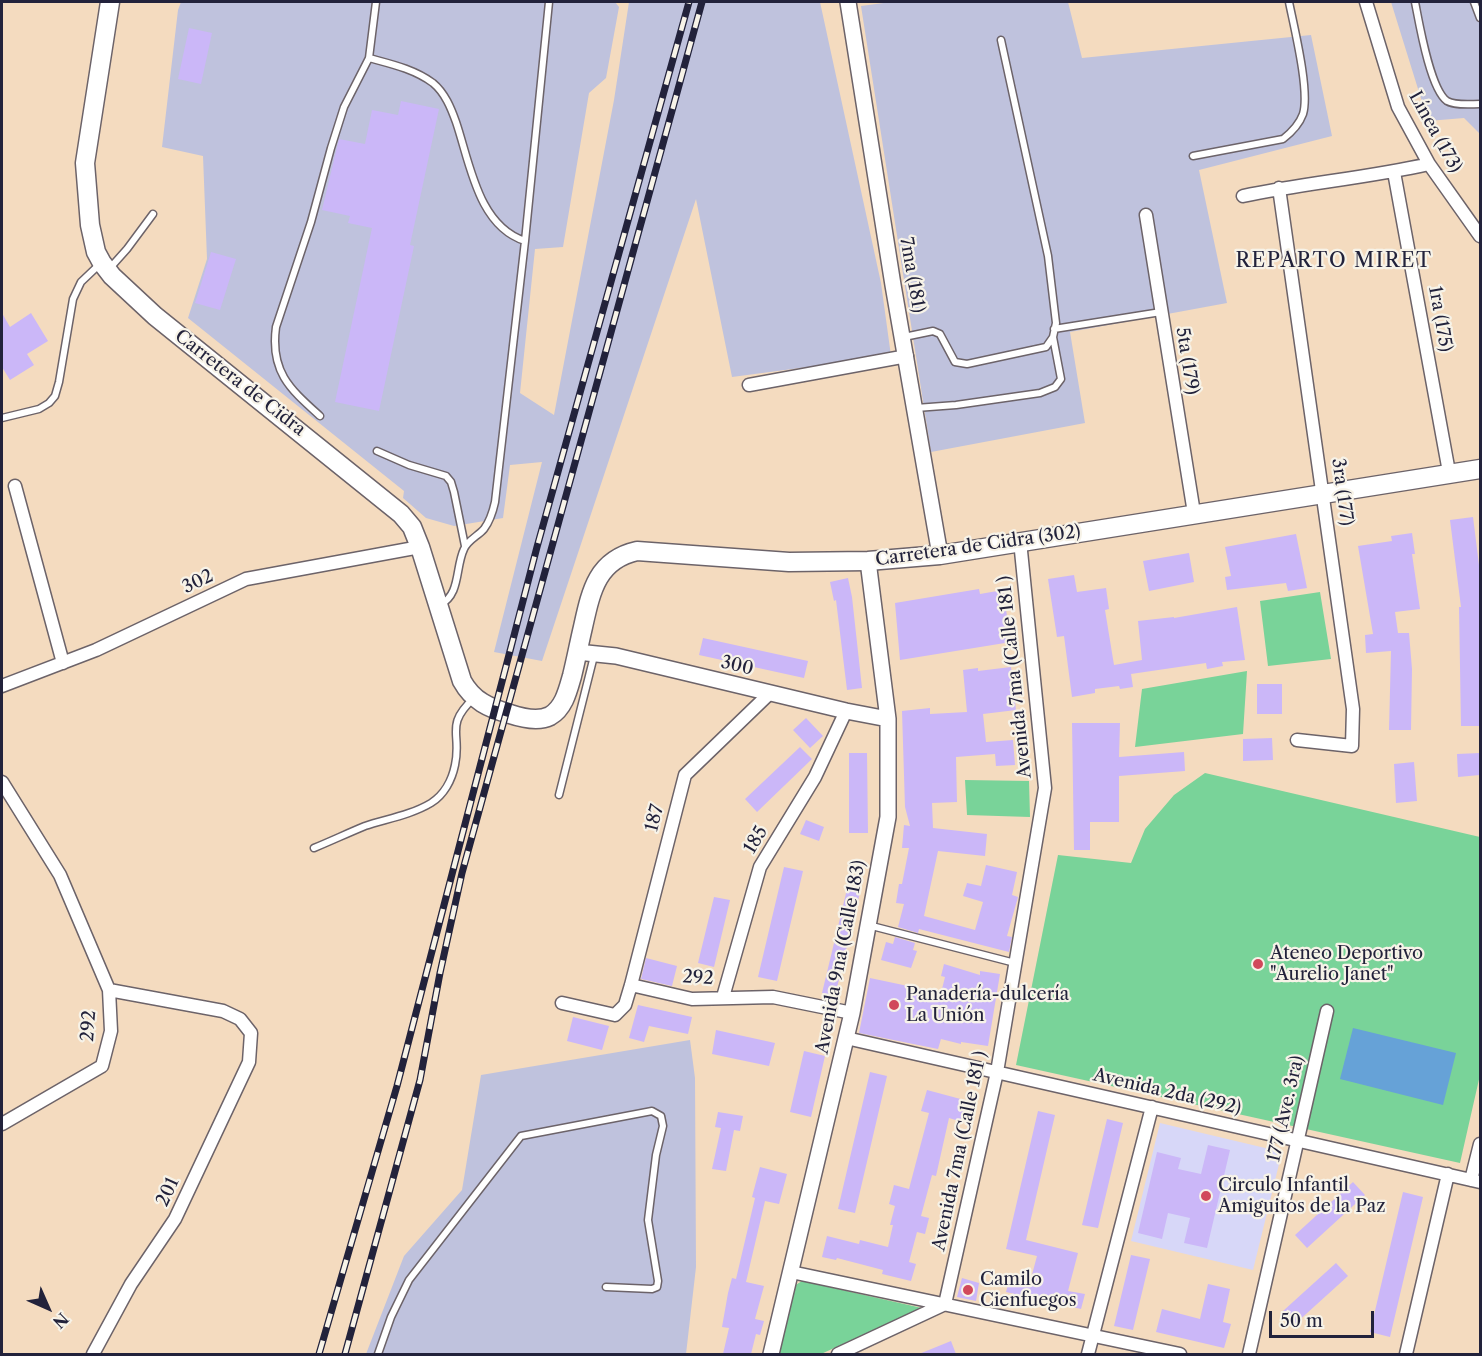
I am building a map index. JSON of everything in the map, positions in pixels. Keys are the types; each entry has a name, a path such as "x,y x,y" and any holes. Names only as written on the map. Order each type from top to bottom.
{"main road":[{"name":"Carretera de Cidra","path":"111,2 86,164 90,225 96,252 104,267 154,316 393,506 412,527 440,605 462,681 475,698"},
{"name":"Carretera de Cidra (302)","path":"475,698 483,705 512,715 541,719 550,716 558,709 586,653 590,596 599,575 624,554 637,551 789,562 868,561 940,555 1449,472 1480,469"}],"street":[{"name":"7ma (181)","path":"848,2 940,555"},
{"name":"Línea (173)","path":"1366,2 1398,107 1429,164 1480,236"},
{"path":"1243,196 1278,188 1394,172 1429,164"},
{"name":"1ra (175)","path":"1394,172 1449,472"},
{"name":"3ra (177)","path":"1278,188 1324,494 1353,709 1352,746 1297,740"},
{"name":"5ta (179)","path":"1146,215 1194,513"},
{"path":"749,385 907,356"},
{"path":"15,486 63,663"},
{"name":"Avenida 7ma (Calle 181 )","path":"945,1304 998,1072 1045,788 1020,541"},
{"name":"302","path":"2,686 96,650 246,579 420,547"},
{"name":"Avenida 9na (Calle 183)","path":"771,1354 852,1013 888,817 888,719 868,561"},
{"name":"300","path":"586,653 616,656 888,719"},
{"name":"187","path":"632,985 685,775 770,693"},
{"name":"185","path":"723,998 760,867 815,777 846,711"},
{"path":"2,782 60,875 108,990"},
{"path":"562,1003 615,1015 625,1005 632,985"},
{"name":"292","path":"632,985 692,999 772,997 852,1013"},
{"name":"292","path":"2,1124 102,1066 111,1031 108,990 223,1011 240,1019 251,1033"},
{"name":"177 (Ave. 3ra)","path":"1249,1354 1327,1011"},
{"name":"201","path":"93,1354 130,1284 175,1219 249,1062 251,1033"},
{"name":"Avenida 2da (292)","path":"846,1038 1476,1181"},
{"path":"1088,1354 1152,1107"},
{"path":"1476,1181 1480,1144"},
{"path":"1406,1354 1448,1174"},
{"path":"791,1272 1180,1354"},
{"path":"838,1354 945,1304"}],"lane":[{"path":"320,416 294,393 283,379 276,362 275,335 344,107 369,58 376,2"},
{"path":"440,605 451,597 456,587 459,562 465,546 484,529 492,516 495,502 525,242 549,2"},
{"path":"1193,156 1283,139 1294,130 1303,113 1306,95 1289,2"},
{"path":"1415,2 1421,33 1437,88 1448,101 1463,105 1480,104"},
{"path":"1474,2 1480,18"},
{"path":"915,408 956,405 1040,393 1055,387 1061,379 1053,338 1056,323 1048,256 1001,40"},
{"path":"369,58 402,66 434,84 443,94 452,109 481,197 494,219 506,231 525,242"},
{"path":"2,418 39,409 55,396 73,299 86,275 104,267 127,249 153,214"},
{"path":"1054,329 1161,312"},
{"path":"903,337 933,331 940,334 955,362 968,364 1037,349 1046,346 1053,338"},
{"path":"377,451 409,465 446,476 454,492 465,546"},
{"path":"559,795 586,653"},
{"path":"314,848 364,827 430,804 440,796 450,779 456,761 457,718 475,698"},
{"path":"867,925 1015,963"},
{"path":"378,1354 391,1317 410,1280 521,1136 652,1112 661,1116 663,1126 656,1155 648,1220 657,1287 652,1290 606,1287"}],"shaded area":[{"path":"181,2 615,2 619,7 606,78 589,93 563,247 535,249 520,393 554,415 614,100 629,2 820,2 881,283 891,356 732,377 696,199 542,661 494,652 542,462 510,465 503,518 454,526 426,518 403,498 404,491 188,318 207,259 203,156 162,147 178,10"},
{"path":"891,2 1068,2 1082,58 1311,35 1332,136 1199,170 1227,303 1070,332 1085,423 931,452 861,6"},
{"path":"1391,2 1480,2 1480,134 1464,118 1428,121"},
{"path":"690,1040 695,1078 696,1267 686,1354 366,1354 404,1256 462,1190 481,1075"},
{"name":"Circulo Infantil Amiguitos de la Paz","path":"1160,1123 1282,1152 1253,1270 1131,1241"}],"green space":[{"path":"1320,592 1331,659 1268,666 1260,601"},
{"path":"1247,671 1243,734 1135,747 1142,689"},
{"name":"Ateneo Deportivo \"Aurelio Janet\"","path":"1205,773 1480,837 1480,1075 1460,1163 1016,1065 1058,855 1131,863 1145,829 1174,795"},
{"path":"965,780 1029,781 1030,817 967,815"},
{"path":"802,1281 922,1308 821,1354 777,1354 794,1286"}],"water":[{"path":"1353,1028 1456,1053 1443,1105 1340,1079"}],"building":[{"path":"189,28 212,33 201,84 178,79"},
{"path":"401,101 439,109 410,245 414,246 379,411 335,402 372,228 348,223 350,216 322,210 339,139 365,144 372,110 398,115"},
{"path":"211,252 236,259 220,310 195,303"},
{"path":"2,313 10,327 31,313 48,341 27,354 34,365 10,380 2,367"},
{"path":"1473,517 1480,573 1480,726 1461,726 1459,607 1461,607 1450,520"},
{"path":"1412,533 1415,554 1412,554 1420,609 1395,612 1398,633 1409,633 1412,669 1411,730 1389,730 1391,651 1366,653 1365,635 1373,634 1358,546 1392,541 1391,536"},
{"path":"1296,534 1307,588 1288,591 1286,583 1227,590 1225,577 1231,576 1225,547"},
{"path":"1189,553 1194,582 1149,591 1143,561"},
{"path":"1074,575 1077,592 1106,588 1109,609 1105,610 1114,665 1142,660 1138,621 1174,618 1237,607 1245,660 1222,662 1223,666 1207,669 1206,663 1131,674 1133,687 1095,689 1095,693 1072,697 1064,636 1057,637 1048,579"},
{"path":"848,578 862,688 847,690 836,600 834,601 830,582"},
{"path":"979,589 980,594 1003,590 1011,642 900,660 895,603"},
{"path":"703,638 808,661 804,678 699,655"},
{"path":"1011,667 1016,710 983,714 986,742 1013,740 1015,765 996,766 995,754 956,757 957,802 932,803 933,828 987,834 985,856 938,851 924,916 975,930 983,902 963,896 967,883 981,886 986,865 1017,872 1012,895 1018,897 1007,936 1012,937 1009,952 919,929 918,933 898,927 904,904 896,903 909,848 902,848 904,825 910,826 905,807 902,711 930,708 930,714 967,712 963,670 978,668 978,671"},
{"path":"1257,684 1282,684 1282,714 1257,714"},
{"path":"806,718 823,736 810,748 793,730"},
{"path":"1072,723 1120,723 1119,757 1184,752 1185,771 1119,776 1119,822 1090,822 1090,850 1074,850"},
{"path":"1272,738 1273,760 1243,761 1243,739"},
{"path":"800,747 812,759 757,812 745,799"},
{"path":"849,753 867,753 868,833 849,833"},
{"path":"1480,753 1480,775 1458,777 1457,754"},
{"path":"1414,762 1417,801 1396,803 1394,764"},
{"path":"806,820 824,827 819,841 800,834"},
{"path":"784,867 803,871 777,981 758,977"},
{"path":"848,885 861,888 835,996 822,993"},
{"path":"714,897 730,900 714,967 698,963"},
{"path":"895,937 915,943 913,950 917,951 911,968 881,960 886,942 893,944"},
{"path":"646,958 677,966 672,986 641,979"},
{"path":"944,964 980,975 980,971 1000,974 988,1046 961,1042 961,1044 941,1039 938,1049 859,1033 870,978 941,993 945,977 941,976"},
{"path":"638,1005 692,1017 688,1034 649,1026 644,1042 629,1038"},
{"path":"573,1017 609,1026 602,1050 567,1041"},
{"path":"716,1030 775,1043 769,1066 712,1054"},
{"path":"804,1051 825,1056 811,1117 790,1112"},
{"path":"870,1072 887,1076 855,1213 838,1209"},
{"path":"927,1090 968,1101 962,1122 949,1118 936,1176 932,1175 921,1216 929,1218 925,1234 917,1232 909,1262 916,1264 911,1281 882,1274 883,1270 837,1258 836,1260 822,1257 827,1236 859,1244 860,1240 888,1247 895,1206 889,1204 894,1185 909,1189 929,1113 921,1111"},
{"path":"1038,1111 1055,1115 1026,1240 1078,1253 1068,1291 1085,1294 1081,1309 1006,1292 1010,1277 1030,1282 1037,1256 1006,1249"},
{"path":"718,1112 743,1116 740,1131 734,1130 726,1171 712,1169 721,1128 715,1127"},
{"path":"1107,1119 1123,1123 1098,1228 1082,1225"},
{"path":"1208,1145 1230,1150 1207,1248 1184,1243 1190,1218 1168,1213 1162,1239 1138,1233 1157,1152 1181,1158 1178,1169 1201,1174"},
{"path":"760,1167 787,1174 779,1204 765,1201 746,1282 764,1286 755,1319 764,1321 760,1335 756,1334 751,1354 723,1354 729,1328 722,1327 728,1293 732,1278 736,1279"},
{"path":"1353,1182 1365,1195 1307,1248 1295,1235"},
{"path":"1403,1192 1423,1197 1390,1337 1370,1332"},
{"path":"1131,1255 1150,1259 1133,1330 1114,1326"},
{"path":"1336,1263 1348,1276 1295,1324 1283,1311"},
{"name":"Camilo Cienfuegos","path":"962,1278 979,1283 976,1301 957,1297"},
{"path":"1208,1284 1230,1289 1223,1322 1231,1324 1224,1348 1156,1332 1162,1309 1200,1319"},
{"path":"951,1341 956,1354 919,1354"}],"railway":[{"path":"319,1354 397,1086 537,547 689,2"},
{"path":"345,1354 420,1080 462,873 702,2"}],"place":[{"name":"Ateneo Deportivo \"Aurelio Janet\"","path":"1258,964"},
{"name":"Panadería-dulcería La Unión","path":"894,1005"},
{"name":"Circulo Infantil Amiguitos de la Paz","path":"1206,1196"},
{"name":"Camilo Cienfuegos","path":"968,1290"}],"district":[{"name":"REPARTO MIRET","path":"1334,261"}]}
